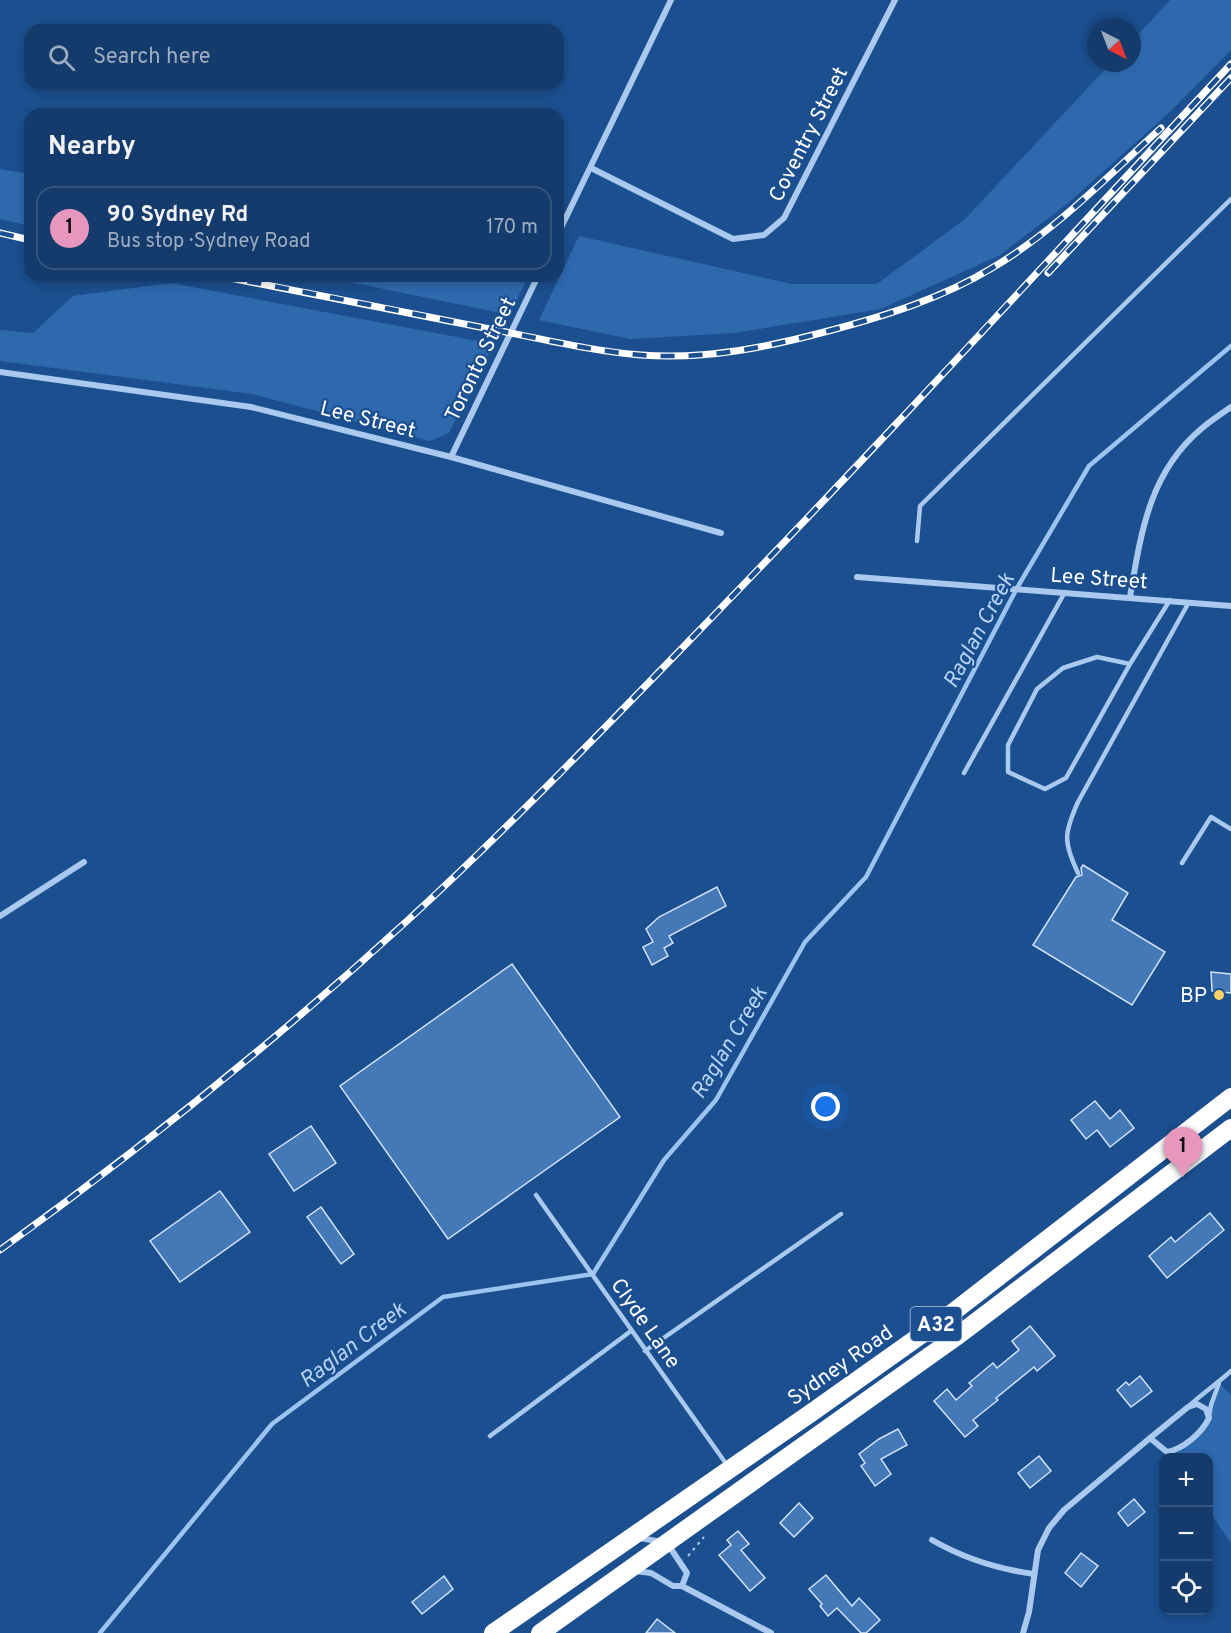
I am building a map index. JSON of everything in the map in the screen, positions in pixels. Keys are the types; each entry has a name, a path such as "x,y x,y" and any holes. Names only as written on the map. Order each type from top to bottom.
{"highway":[{"name":"Sydney Road","path":"493,1633 730,1470 952,1313 1231,1097"},
{"name":"Sydney Road","path":"540,1633 956,1337 1231,1128"}],"street":[{"path":"564,218 591,168 671,0"},
{"name":"Coventry Street","path":"591,168 733,239 764,235 784,218 895,0"},
{"name":"Toronto Street","path":"451,457 535,282"},
{"name":"Lee Street","path":"0,372 251,407 451,457 721,533"},
{"path":"1130,597 1146,516 1158,483 1178,452 1201,429 1231,406"},
{"name":"Lee Street","path":"857,577 1231,606"},
{"path":"0,916 84,862"},
{"path":"1023,1633 1029,1612 1040,1544 1056,1519 1150,1438 1188,1407 1197,1404 1206,1409 1209,1418 1205,1428 1177,1450 1167,1452 1150,1438"},
{"path":"631,1536 667,1543 687,1573 682,1586"},
{"path":"932,1540 960,1555 993,1567 1034,1574"},
{"path":"630,1571 651,1573 673,1586 682,1586 771,1633"}],"lane":[{"path":"917,541 920,506 1231,199"},
{"path":"964,772 1065,592"},
{"path":"1130,664 1096,657 1063,668 1036,689 1008,745 1008,772 1045,789 1066,778 1130,664 1170,600"},
{"path":"1078,873 1067,851 1067,826 1078,802 1189,602"},
{"path":"1182,863 1210,817 1231,829"},
{"name":"Clyde Lane","path":"536,1195 730,1470"},
{"path":"645,1351 841,1214"},
{"path":"490,1436 631,1331"},
{"path":"1188,1407 1231,1371"},
{"path":"1209,1418 1219,1383"}],"shaded area":[{"path":"1170,0 1231,0 1231,50 1171,111 1067,204 1000,255 881,309 735,333 630,339 539,320 557,282 564,282 564,268 579,236 792,284 877,284 965,219 1103,72 1141,72 1141,31"},
{"path":"0,169 24,173 24,225 0,219"},
{"path":"350,282 525,282 510,315"},
{"path":"171,283 494,344 449,433 430,441 252,394 0,361 0,330 33,333 73,296"},
{"path":"1219,1383 1231,1395 1231,1543 1213,1517 1213,1453 1167,1452 1177,1450 1205,1428"}],"building":[{"path":"1083,865 1128,893 1112,920 1165,952 1132,1005 1033,945 1076,877 1082,875"},
{"path":"717,887 726,906 669,936 673,943 664,948 668,956 652,965 643,947 653,942 646,929 659,917"},
{"path":"512,964 620,1117 448,1239 340,1086"},
{"path":"1211,972 1231,974 1231,993 1212,991"},
{"path":"1095,1101 1110,1119 1120,1110 1134,1128 1110,1147 1097,1130 1086,1139 1071,1120"},
{"path":"311,1126 336,1163 294,1191 269,1154"},
{"path":"220,1191 250,1232 180,1282 150,1241"},
{"path":"321,1207 354,1254 341,1264 307,1217"},
{"path":"1210,1213 1224,1230 1167,1278 1149,1256 1171,1237 1175,1242"},
{"path":"1030,1326 1055,1356 1037,1371 1034,1367 996,1398 998,1400 973,1420 978,1426 965,1437 934,1401 947,1389 956,1400 972,1386 969,1383 993,1363 997,1368 1019,1350 1012,1341"},
{"path":"1140,1376 1152,1391 1131,1407 1117,1390 1126,1382 1129,1385"},
{"path":"898,1429 907,1445 881,1459 891,1474 875,1486 861,1466 865,1463 859,1454 879,1439"},
{"path":"1039,1456 1051,1471 1030,1488 1018,1473"},
{"path":"1134,1499 1145,1512 1128,1526 1118,1513"},
{"path":"799,1503 813,1518 794,1537 780,1523"},
{"path":"738,1531 749,1544 741,1550 765,1578 750,1591 719,1555 731,1545 727,1540"},
{"path":"1081,1553 1098,1566 1081,1587 1065,1573"},
{"path":"826,1575 852,1606 859,1598 880,1620 866,1633 861,1633 837,1608 828,1616 820,1606 822,1604 809,1589"},
{"path":"444,1576 453,1589 422,1614 412,1602"},
{"path":"657,1619 675,1633 646,1633"}],"waterway":[{"name":"Raglan Creek","path":"100,1633 272,1424 443,1297 593,1274 664,1160 716,1100 805,942 866,877 1017,588 1089,466 1231,346"}],"railway":[{"path":"0,1250 106,1172 260,1049 359,964 480,852 758,570 1231,64"},
{"path":"1048,273 1231,78"},
{"path":"250,282 603,351 689,356 761,347 874,318 914,305 973,279 1015,253 1059,220 1161,128"},
{"path":"0,233 24,239"}],"place":[{"name":"BP","path":"1219,995"},
{"name":"90 Sydney Rd","path":"1183,1177"}]}
